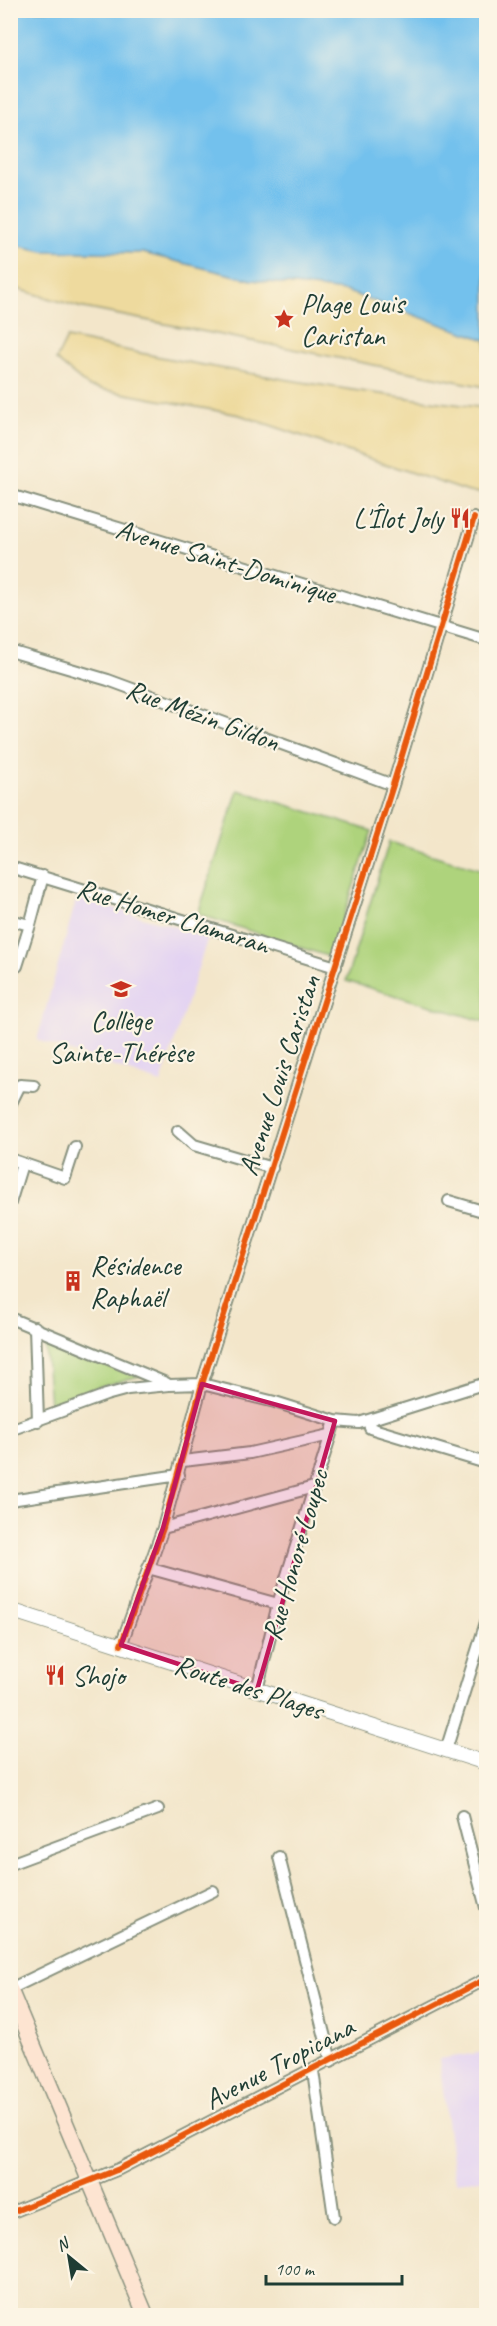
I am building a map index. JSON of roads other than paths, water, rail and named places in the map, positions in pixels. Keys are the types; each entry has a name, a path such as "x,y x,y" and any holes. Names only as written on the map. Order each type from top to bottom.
{"main road":[{"path":"10,1990 146,2316"}],"street":[{"name":"Avenue Saint-Dominique","path":"10,495 486,640"},
{"name":"Avenue Louis Caristan","path":"121,1644 163,1528 202,1384 336,967 474,518"},
{"name":"Rue Mézin Gildon","path":"10,651 108,680 393,785"},
{"name":"Rue Homer Clamaran","path":"10,867 336,967"},
{"path":"10,968 17,966 43,876"},
{"path":"10,920 30,925"},
{"path":"10,1106 20,1085 34,1086"},
{"path":"178,1131 194,1145 272,1168"},
{"path":"10,1159 64,1178 75,1148"},
{"path":"10,1203 22,1164"},
{"path":"449,1201 486,1212"},
{"path":"10,1318 169,1385"},
{"path":"35,1327 38,1421"},
{"path":"10,1430 69,1407 128,1389 202,1384 275,1402 335,1421 369,1421 486,1383"},
{"name":"Rue Honoré Loupec","path":"257,1690 278,1604 335,1421"},
{"path":"369,1421 370,1428 486,1463"},
{"path":"183,1461 250,1453 330,1435"},
{"path":"10,1500 179,1475"},
{"path":"163,1528 314,1487"},
{"path":"148,1568 278,1604"},
{"name":"Route des Plages","path":"10,1610 486,1763"},
{"path":"446,1750 486,1622"},
{"path":"10,1864 158,1809"},
{"path":"462,1816 486,1908"},
{"path":"279,1857 332,2061"},
{"path":"10,1990 213,1891"},
{"name":"Avenue Tropicana","path":"10,2213 90,2183 332,2061 486,1979"},
{"path":"313,2070 334,2217"}],"water":[{"path":"11,10 486,11 486,340 345,291 252,280 143,253 43,251 11,244"}],"place":[{"name":"Plage Louis Caristan","path":"284,319"},
{"name":"L'Îlot Joly","path":"460,518"},
{"name":"Collège Sainte-Thérèse","path":"121,989"},
{"name":"Résidence Raphaël","path":"73,1281"},
{"name":"Shojo","path":"55,1675"}]}
